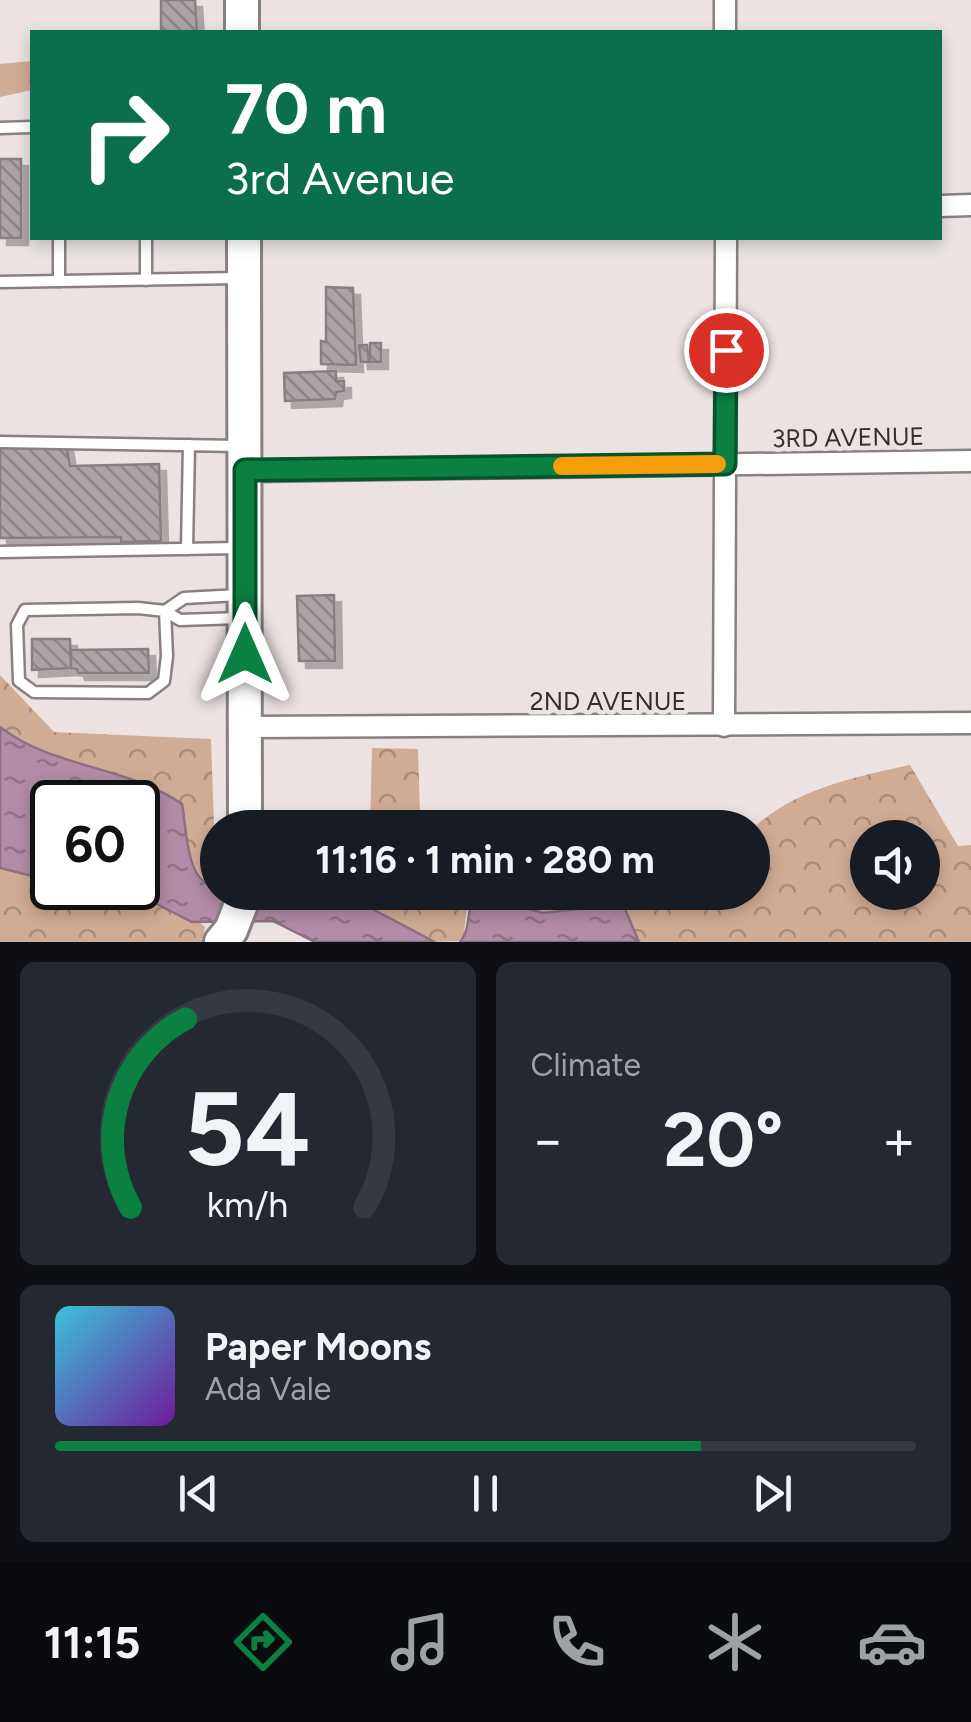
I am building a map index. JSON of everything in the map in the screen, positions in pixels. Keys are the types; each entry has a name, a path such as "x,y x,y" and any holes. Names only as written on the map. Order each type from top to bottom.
{"main road":[{"path":"242,0 242,30"},
{"path":"244,240 245,810"},
{"path":"236,936 242,910"}],"street":[{"path":"724,0 725,30"},
{"path":"942,206 971,205"},
{"path":"724,726 726,240"},
{"name":"3RD AVENUE","path":"245,458 725,464 971,460"},
{"name":"2ND AVENUE","path":"245,727 971,722"}],"lane":[{"path":"0,128 30,127"},
{"path":"58,281 60,240"},
{"path":"146,240 146,280"},
{"path":"0,282 244,278"},
{"path":"0,442 189,445 245,458"},
{"path":"187,549 189,445"},
{"path":"0,552 245,548"},
{"path":"165,611 184,598 245,606"},
{"path":"165,611 168,656 164,681 148,693 34,692 19,681 17,625 25,610 138,608 165,611 180,620 245,606"}],"green space":[{"path":"30,61 30,90 0,97 0,64"},
{"path":"0,675 54,732 211,739 213,810 200,810 200,874 192,859 182,804 160,791 160,780 132,780 66,759 20,741 0,727"},
{"path":"372,748 418,749 420,810 370,810"},
{"path":"910,765 958,846 971,845 971,942 639,942 635,930 618,910 770,910 770,815 807,794"},
{"path":"0,868 30,876 30,910 160,910 160,906 205,927 202,942 0,942"},
{"path":"374,910 467,910 463,941 435,942"},
{"path":"536,910 586,910 557,914"}],"water":[{"path":"0,727 43,751 132,780 30,780 30,876 0,868"},
{"path":"160,791 182,804 193,865 200,877 200,910 374,910 435,942 315,942 273,921 192,922 160,906"},
{"path":"469,910 543,913 625,910 639,942 460,942"}],"building":[{"path":"161,0 195,0 197,30 161,30"},
{"path":"0,159 21,159 21,238 0,238"},
{"path":"326,287 353,288 356,365 321,364 321,341 326,342"},
{"path":"370,343 381,343 381,362 370,362"},
{"path":"359,345 367,345 369,362 361,362"},
{"path":"336,371 336,381 344,381 344,391 336,392 335,399 285,401 284,373"},
{"path":"66,444 70,466 159,464 161,541 121,542 121,537 0,538 0,446"},
{"path":"334,595 335,661 299,661 297,596"},
{"path":"32,639 70,639 71,668 32,670"},
{"path":"148,649 149,673 78,673 71,668 71,650"}],"slow traffic":[{"path":"562,466 717,464"}],"route":[{"path":"245,654 245,470 725,464 726,350"}]}
